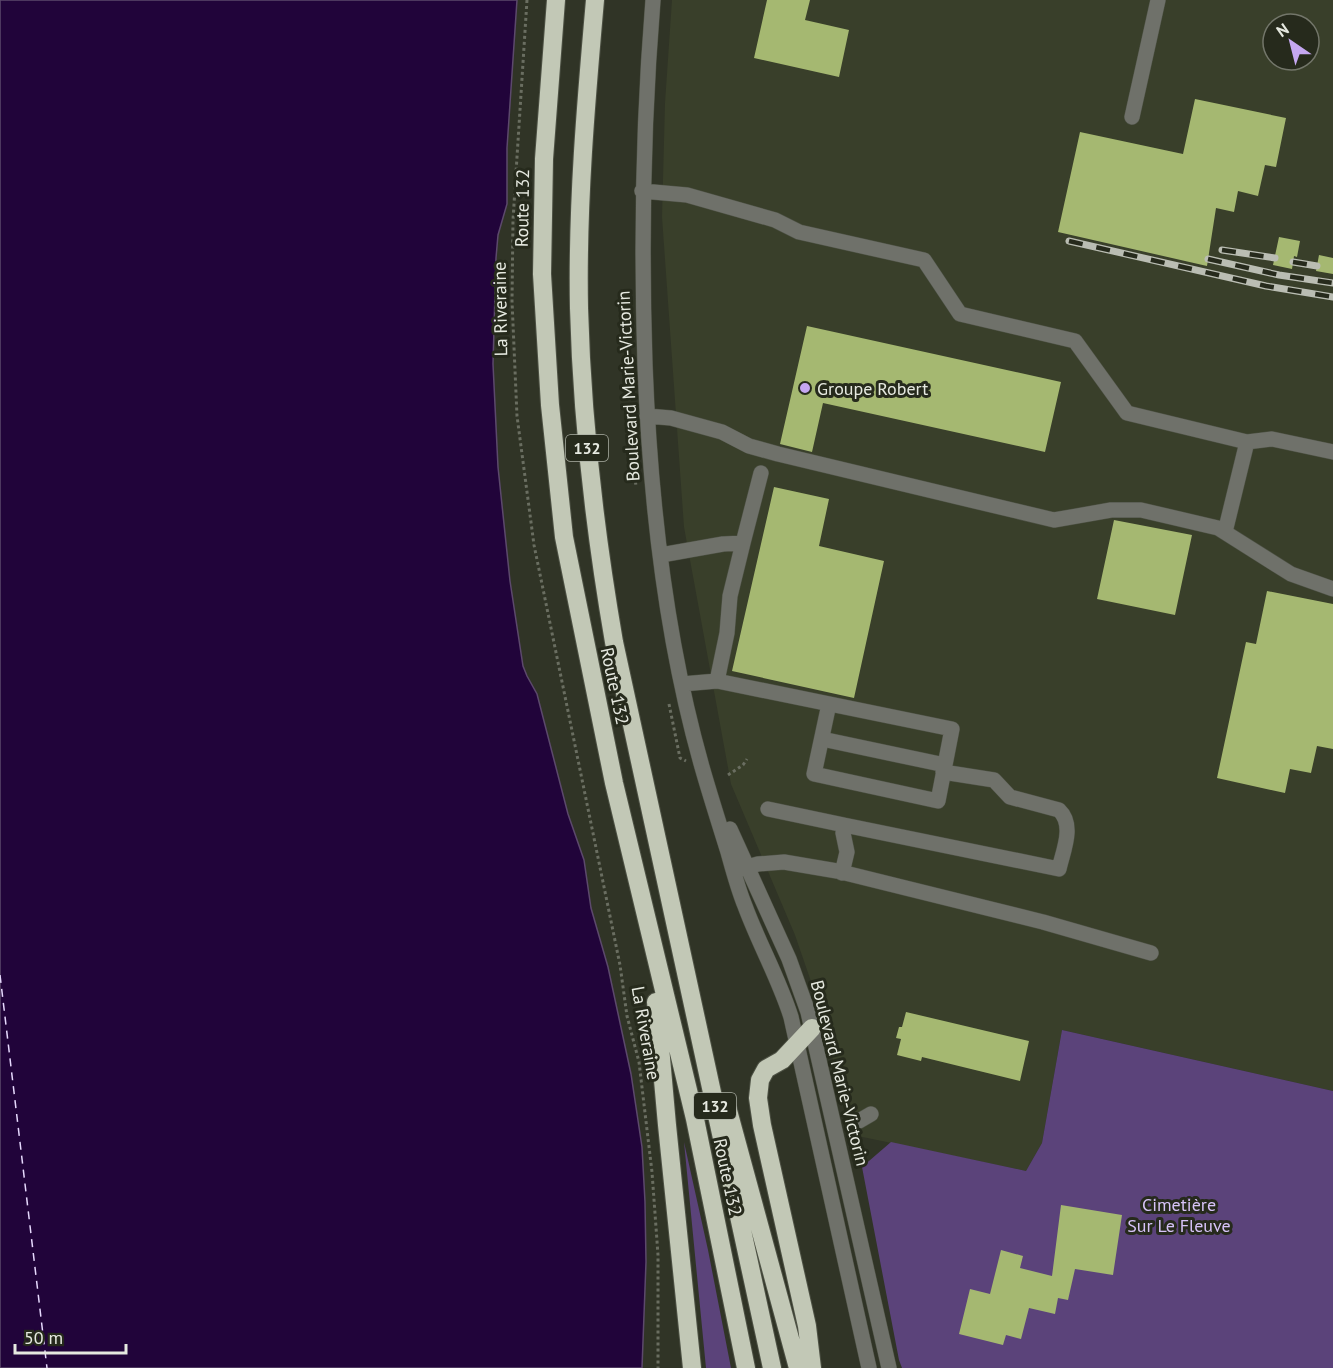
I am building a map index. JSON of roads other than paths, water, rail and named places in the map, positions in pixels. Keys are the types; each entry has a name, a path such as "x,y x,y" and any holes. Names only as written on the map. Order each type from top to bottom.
{"highway":[{"name":"Route 132","path":"556,0 545,140 543,226 545,340 555,465 564,537 614,783 695,1119 746,1368"},
{"name":"Route 132","path":"595,0 583,148 580,238 581,346 588,462 600,556 614,642 772,1368"},
{"path":"669,889 798,1368"},
{"path":"652,947 667,1125 692,1368"},
{"path":"810,1020 797,1044 782,1060 770,1066 763,1074 758,1086 758,1098 807,1326 812,1368"},
{"path":"782,1060 801,1062"}],"street":[{"name":"Boulevard Marie-Victorin","path":"653,0 646,85 642,190 647,416 661,555 682,684 702,766 740,869 792,967 810,1020 889,1368"},
{"path":"1132,117 1158,0"},
{"path":"642,190 687,195 775,220 799,232 924,260 960,314 1075,341 1127,412 1247,442 1272,439 1333,452"},
{"path":"647,416 671,418 722,432 748,446 778,454 1054,520 1111,510 1142,510 1218,528 1291,574 1333,589"},
{"path":"1225,532 1247,442"},
{"path":"717,681 727,633 730,596 761,474"},
{"path":"661,555 723,543 743,543"},
{"path":"682,684 717,681 952,729 938,801 814,774 829,704"},
{"path":"768,809 1059,870 1068,828 1065,815 1059,810 1010,797 994,780 822,739"},
{"path":"842,873 847,852 843,833 844,825"},
{"path":"740,869 758,864 784,862 842,873 1043,921 1151,954"},
{"name":"Boulevard Marie-Victorin","path":"740,869 744,906 791,1017 869,1368"},
{"path":"791,1017 810,1020"},
{"path":"815,1124 833,1120"},
{"path":"821,1152 840,1148"}],"railway":[{"path":"1069,241 1266,286 1333,297"},
{"path":"1222,250 1275,258"},
{"path":"1208,259 1279,275 1333,283"},
{"path":"1293,262 1317,266"}],"place":[{"name":"Groupe Robert","path":"805,388"}],"park label":[{"name":"Cimetière Sur Le Fleuve","path":"1179,1214"}]}
